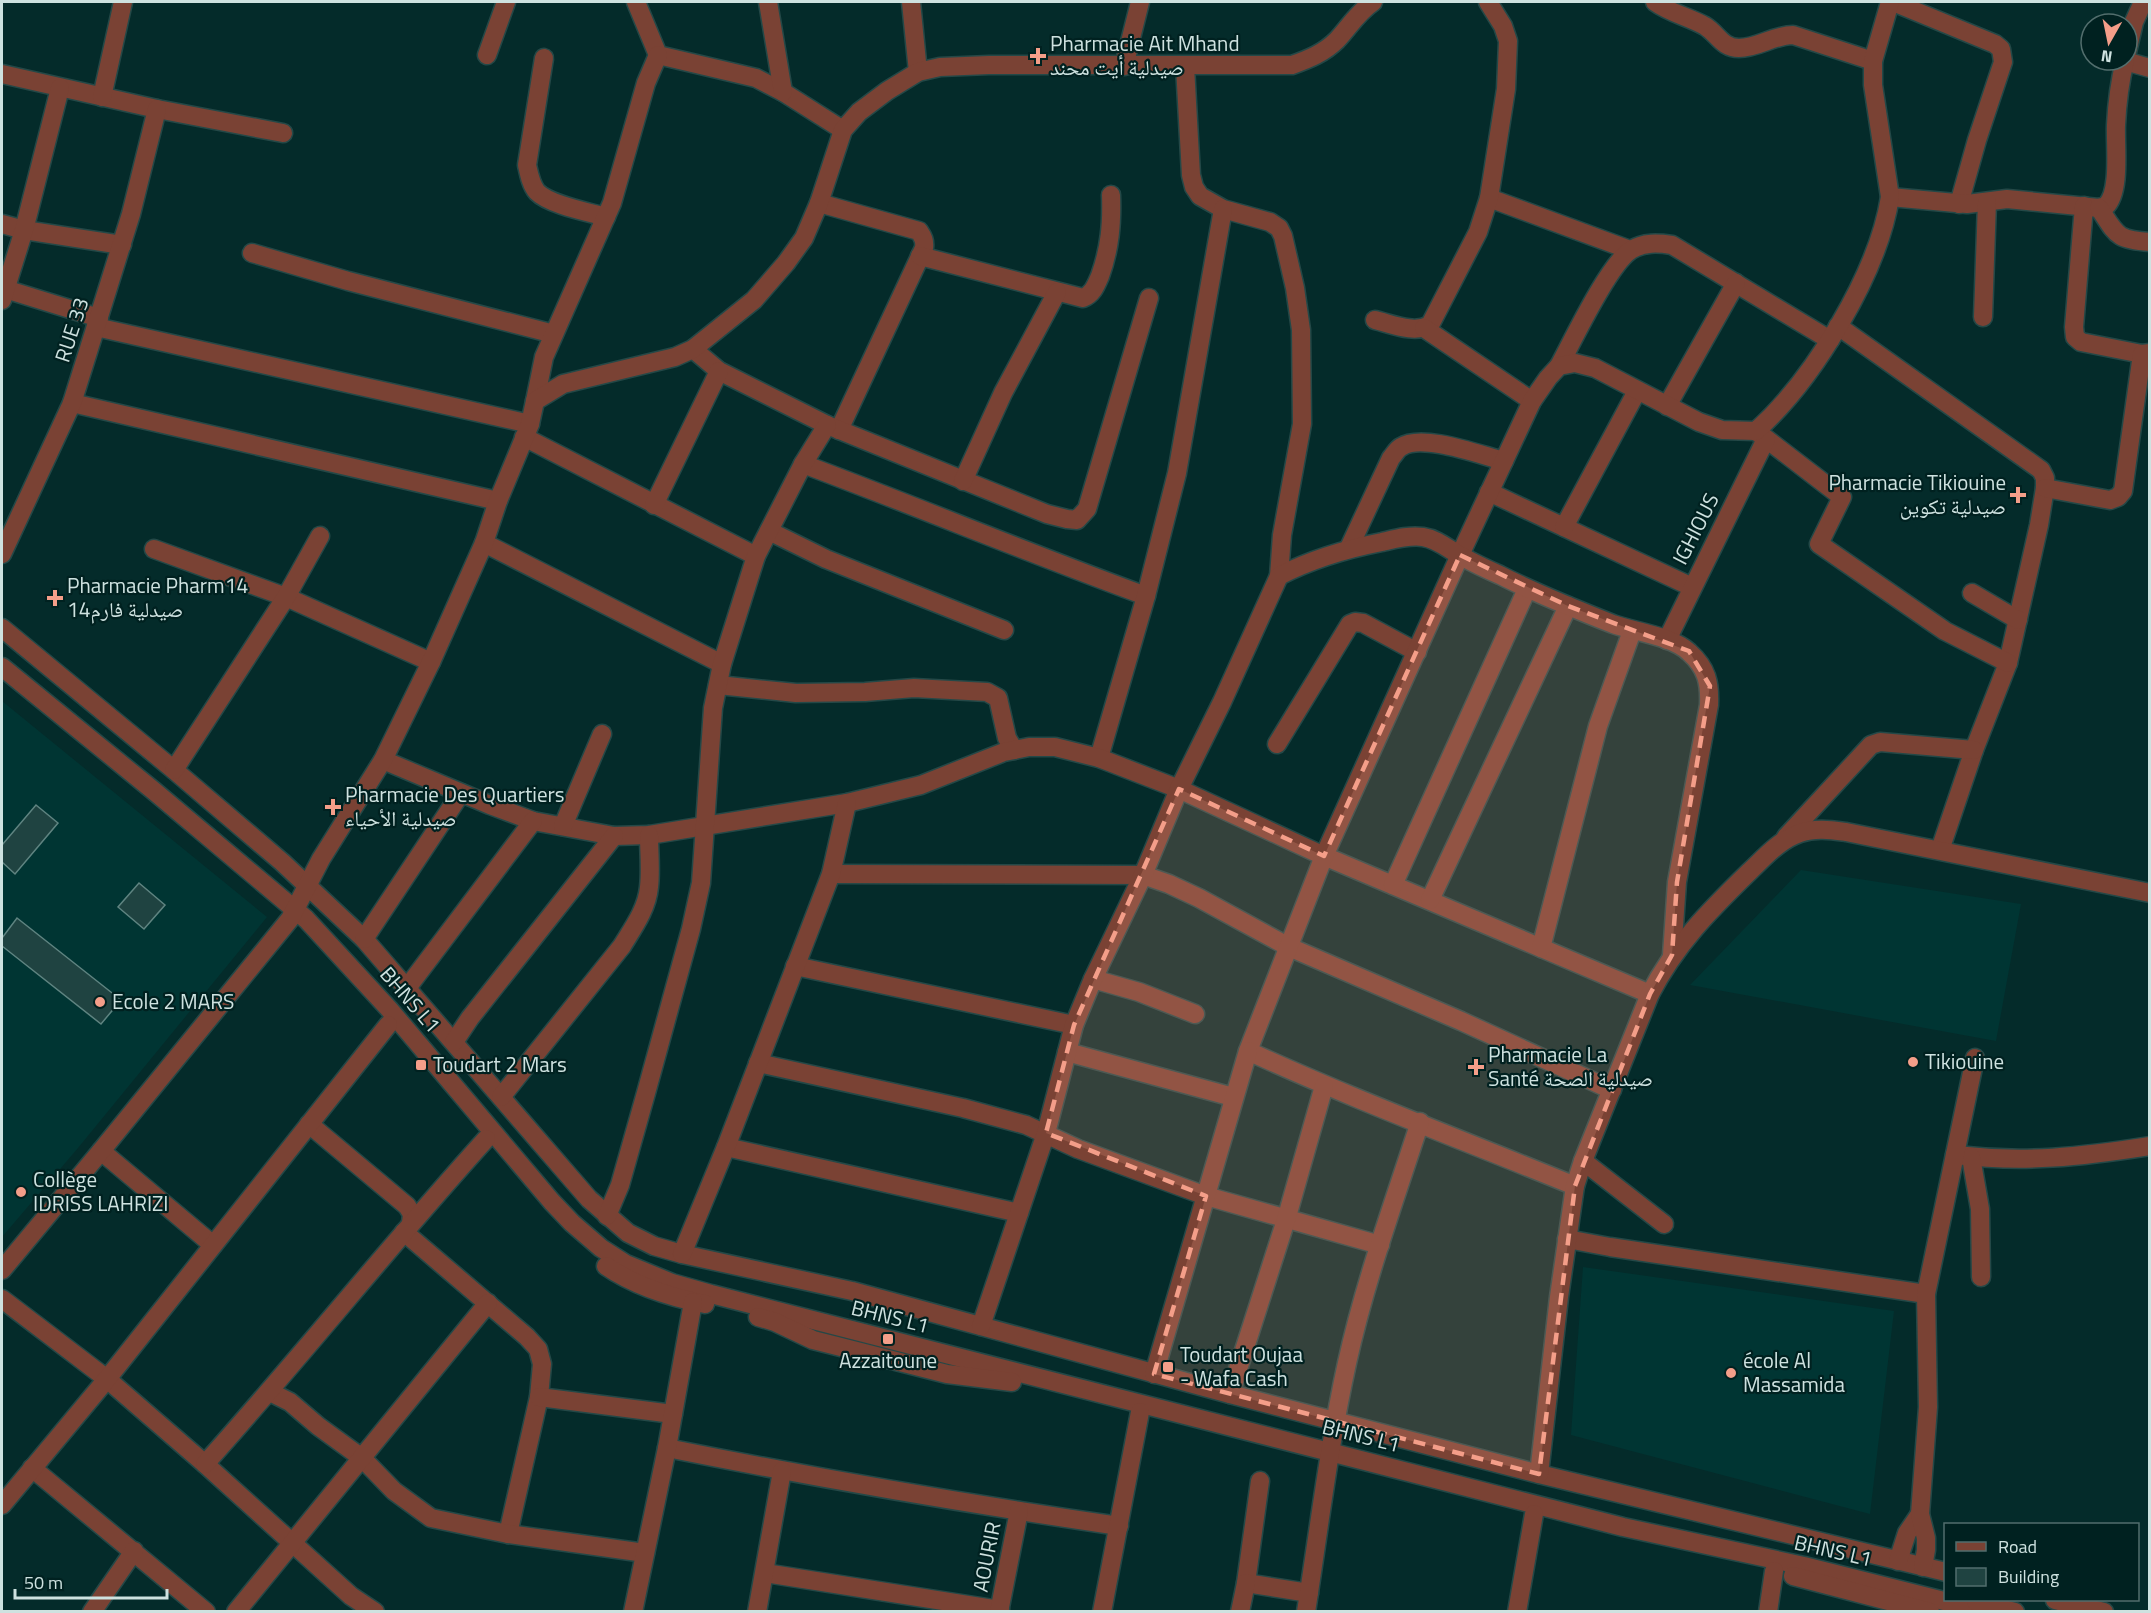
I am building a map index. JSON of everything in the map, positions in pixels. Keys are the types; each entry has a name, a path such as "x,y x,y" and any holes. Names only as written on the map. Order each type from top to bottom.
{"street":[{"path":"102,97 123,2"},
{"path":"487,55 506,2"},
{"path":"2,1270 101,1151 298,903 383,759 431,662 484,543 498,501 527,430 544,357 612,203 646,82 658,55 636,2"},
{"path":"768,2 783,92"},
{"path":"911,2 918,72"},
{"path":"1124,66 1140,2"},
{"path":"1374,320 1414,329 1430,325 1478,232 1489,198 1506,89 1508,41 1503,26 1488,2"},
{"path":"1655,2 1673,13 1706,27 1721,42 1730,47 1741,48 1781,35 1793,35 1873,61"},
{"path":"1959,204 2003,62 2001,49 1995,44 1892,2 1873,61 1873,85 1890,197 1959,204 2007,199 2091,207 2106,206 2113,197 2116,124 2124,72"},
{"path":"535,401 563,384 675,357 693,349 754,300 804,238 819,203 843,130 860,112 887,91 918,72 940,67 988,65 1292,65 1316,57 1336,41 1365,3"},
{"path":"658,55 756,78 783,92 843,130"},
{"path":"544,58 527,165 531,180 537,192 550,200 606,217"},
{"path":"981,1326 1046,1133 1074,1025 1092,979 1143,875 1179,789 1222,702 1279,576 1282,535 1302,424 1301,330 1295,288 1283,236 1279,228 1270,222 1223,209 1200,196 1194,187 1191,175 1185,66"},
{"path":"2,74 157,110 283,133"},
{"path":"60,88 24,230 3,294 98,322 527,430 654,505 756,556"},
{"name":"RUE 33","path":"2,554 72,403 122,245 157,110"},
{"path":"920,256 1083,298 1090,295 1095,287 1109,246 1112,227 1111,195"},
{"name":"IGHIOUS","path":"1667,640 1761,435 1834,333 1876,250 1887,216 1890,197"},
{"path":"1489,198 1630,250"},
{"path":"1983,316 1987,202"},
{"path":"608,1216 620,1185 691,929 701,883 713,708 722,664 756,556 803,464 833,428 920,256 924,243 919,231 819,203"},
{"path":"2091,207 2120,238 2150,242"},
{"path":"2045,488 2110,500 2118,497 2123,491 2146,353 2081,342 2074,337 2091,207"},
{"path":"1099,758 1146,596 1177,472 1223,209"},
{"path":"2,224 24,230 122,245"},
{"path":"1155,1374 1159,1353 1248,1051 1324,856 1532,401 1559,366 1601,289 1621,258 1630,250 1642,245 1657,243 1672,245 1736,283 1834,333 2041,470 2045,478 2045,488 2039,525 2008,663 1974,750 1940,850"},
{"path":"252,253 401,295 554,334"},
{"path":"1667,406 1736,283"},
{"path":"963,481 1003,393 1057,292"},
{"path":"693,349 719,371 833,428 1047,514 1077,520 1087,509 1149,298"},
{"path":"1424,328 1532,401"},
{"path":"1559,366 1575,363 1595,368 1667,406 1722,430 1761,435 1842,497 1819,544 1946,631 2008,663"},
{"path":"654,505 719,371"},
{"path":"1564,527 1638,391"},
{"path":"72,403 498,501"},
{"path":"1349,548 1391,458 1401,447 1415,443 1437,444 1504,461"},
{"path":"803,464 907,503 1062,566 1146,596"},
{"path":"1489,492 1692,587"},
{"path":"769,531 879,581 1004,630"},
{"path":"174,770 286,597 320,536"},
{"path":"1279,576 1349,548 1406,537 1423,537 1439,542 1527,589 1632,631 1667,640 1689,651 1704,670 1710,686 1709,705 1677,882 1672,955"},
{"path":"484,543 722,664"},
{"path":"154,549 286,597 431,662"},
{"path":"1393,885 1527,589"},
{"path":"1972,593 2018,620"},
{"path":"1430,900 1568,606"},
{"path":"1277,744 1350,624 1363,623 1417,652"},
{"path":"2,628 174,770 298,903 364,996 568,1235 613,1271 638,1284 665,1295 752,1314 813,1340 948,1374 1023,1384 1140,1412 1331,1451 1534,1514 1774,1571 1875,1605 1930,1611"},
{"path":"1541,948 1598,726 1632,631"},
{"name":"BHNS L1","path":"2,660 298,903 579,1226 623,1259 678,1281 1623,1527 1804,1566 1944,1600"},
{"name":"BHNS L1","path":"2,666 298,903"},
{"path":"2,676 298,903 364,939 589,1199 628,1233 654,1246 852,1291 1230,1394 1539,1474 1944,1572"},
{"path":"718,685 796,693 865,692 914,688 987,692 998,698 1007,738 1014,750"},
{"path":"563,826 602,734"},
{"path":"1539,1474 1566,1239 1575,1186 1650,994 1672,955 1700,920 1782,842 1871,745 1880,742 1974,750"},
{"path":"383,759 533,821 614,836 649,835 847,803 921,785 1014,750 1029,747 1055,747 1099,758 1179,789 1324,856 1650,994"},
{"path":"364,939 461,793"},
{"path":"682,1254 726,1147 831,874 847,803"},
{"path":"407,988 533,821"},
{"path":"1782,842 1801,833 1820,829 1846,832 2150,893"},
{"path":"501,1097 622,946 636,923 645,905 650,887 649,835"},
{"path":"454,1042 470,1018 614,836"},
{"path":"831,874 1143,875 1199,898 1289,947 1461,1021 1612,1090"},
{"path":"795,966 1074,1025"},
{"path":"1092,979 1139,992 1195,1014"},
{"path":"2,1505 107,1379 388,1025"},
{"path":"1248,1051 1324,1086 1420,1122 1575,1186"},
{"path":"1067,1052 1233,1097"},
{"path":"1923,1567 1926,1538 1920,1514 1928,1407 1926,1294 1963,1156 1975,1058"},
{"path":"758,1063 972,1110 1026,1125 1078,1149 1206,1196 1380,1245"},
{"path":"1230,1394 1286,1220 1324,1086"},
{"path":"1246,1583 1307,1602 1335,1421 1347,1360 1380,1245 1420,1122"},
{"path":"309,1124 407,1206 412,1214 407,1227"},
{"path":"205,1464 270,1392 407,1227 486,1139"},
{"path":"1963,1156 2027,1160 2064,1158 2150,1146"},
{"path":"726,1147 1019,1213"},
{"path":"101,1151 213,1245"},
{"path":"1963,1156 1980,1209 1981,1277"},
{"path":"1583,1161 1664,1224"},
{"path":"407,1227 538,1349 542,1364 539,1397 508,1534"},
{"path":"1566,1239 1926,1294"},
{"path":"2,1299 107,1379 292,1541 351,1596 375,1611"},
{"path":"633,1611 667,1448 693,1302"},
{"path":"236,1611 488,1304"},
{"path":"270,1392 290,1402 362,1458 394,1491 431,1518 508,1534 645,1553"},
{"path":"539,1397 673,1414"},
{"path":"1102,1611 1140,1412"},
{"path":"667,1448 782,1471 1119,1526"},
{"name":"BHNS L1","path":"1331,1451 1944,1595"},
{"path":"32,1468 207,1611"},
{"path":"757,1611 782,1471"},
{"path":"1240,1611 1260,1481"},
{"name":"AOURIR","path":"999,1611 1019,1511"},
{"path":"1517,1611 1534,1514"},
{"path":"1898,1561 1907,1533 1920,1514"},
{"path":"92,1611 134,1551"},
{"path":"1768,1611 1774,1571"},
{"path":"765,1573 999,1611"},
{"name":"BHNS L1","path":"1948,1601 1989,1611"},
{"path":"1972,1601 2015,1611"},
{"path":"2063,1601 2104,1611"}],"highlighted area":[{"path":"1460,555 1568,606 1689,651 1710,686 1677,882 1672,955 1650,994 1575,1186 1539,1474 1154,1374 1206,1196 1046,1133 1074,1025 1179,789 1324,856"}],"shaded area":[{"name":"Ecole 2 MARS","path":"2,701 267,917 2,1237"},
{"path":"1801,870 2021,904 1996,1041 1690,985"},
{"name":"école Al Massamida","path":"1583,1267 1894,1311 1870,1514 1571,1435"}],"building":[{"path":"36,805 58,823 15,874 2,862 2,845"},
{"path":"139,883 165,905 144,929 118,907"},
{"path":"17,918 121,1000 101,1024 2,946 2,938"}],"place":[{"name":"Pharmacie Ait Mhand صيدلية أيت محند","path":"1038,56"},
{"name":"Pharmacie Tikiouine صيدلية تكوين","path":"2018,495"},
{"name":"Pharmacie Pharm14 صيدلية فارم14","path":"55,598"},
{"name":"Pharmacie Des Quartiers صيدلية الأحياء","path":"333,807"},
{"name":"Ecole 2 MARS","path":"100,1002"},
{"name":"Tikiouine","path":"1913,1062"},
{"name":"Toudart 2 Mars","path":"421,1065"},
{"name":"Pharmacie La Santé صيدلية الصحة","path":"1476,1067"},
{"name":"Collège IDRISS LAHRIZI","path":"21,1192"},
{"name":"Azzaitoune","path":"888,1339"},
{"name":"Toudart Oujaa - Wafa Cash","path":"1168,1367"},
{"name":"école Al Massamida","path":"1731,1373"}]}
